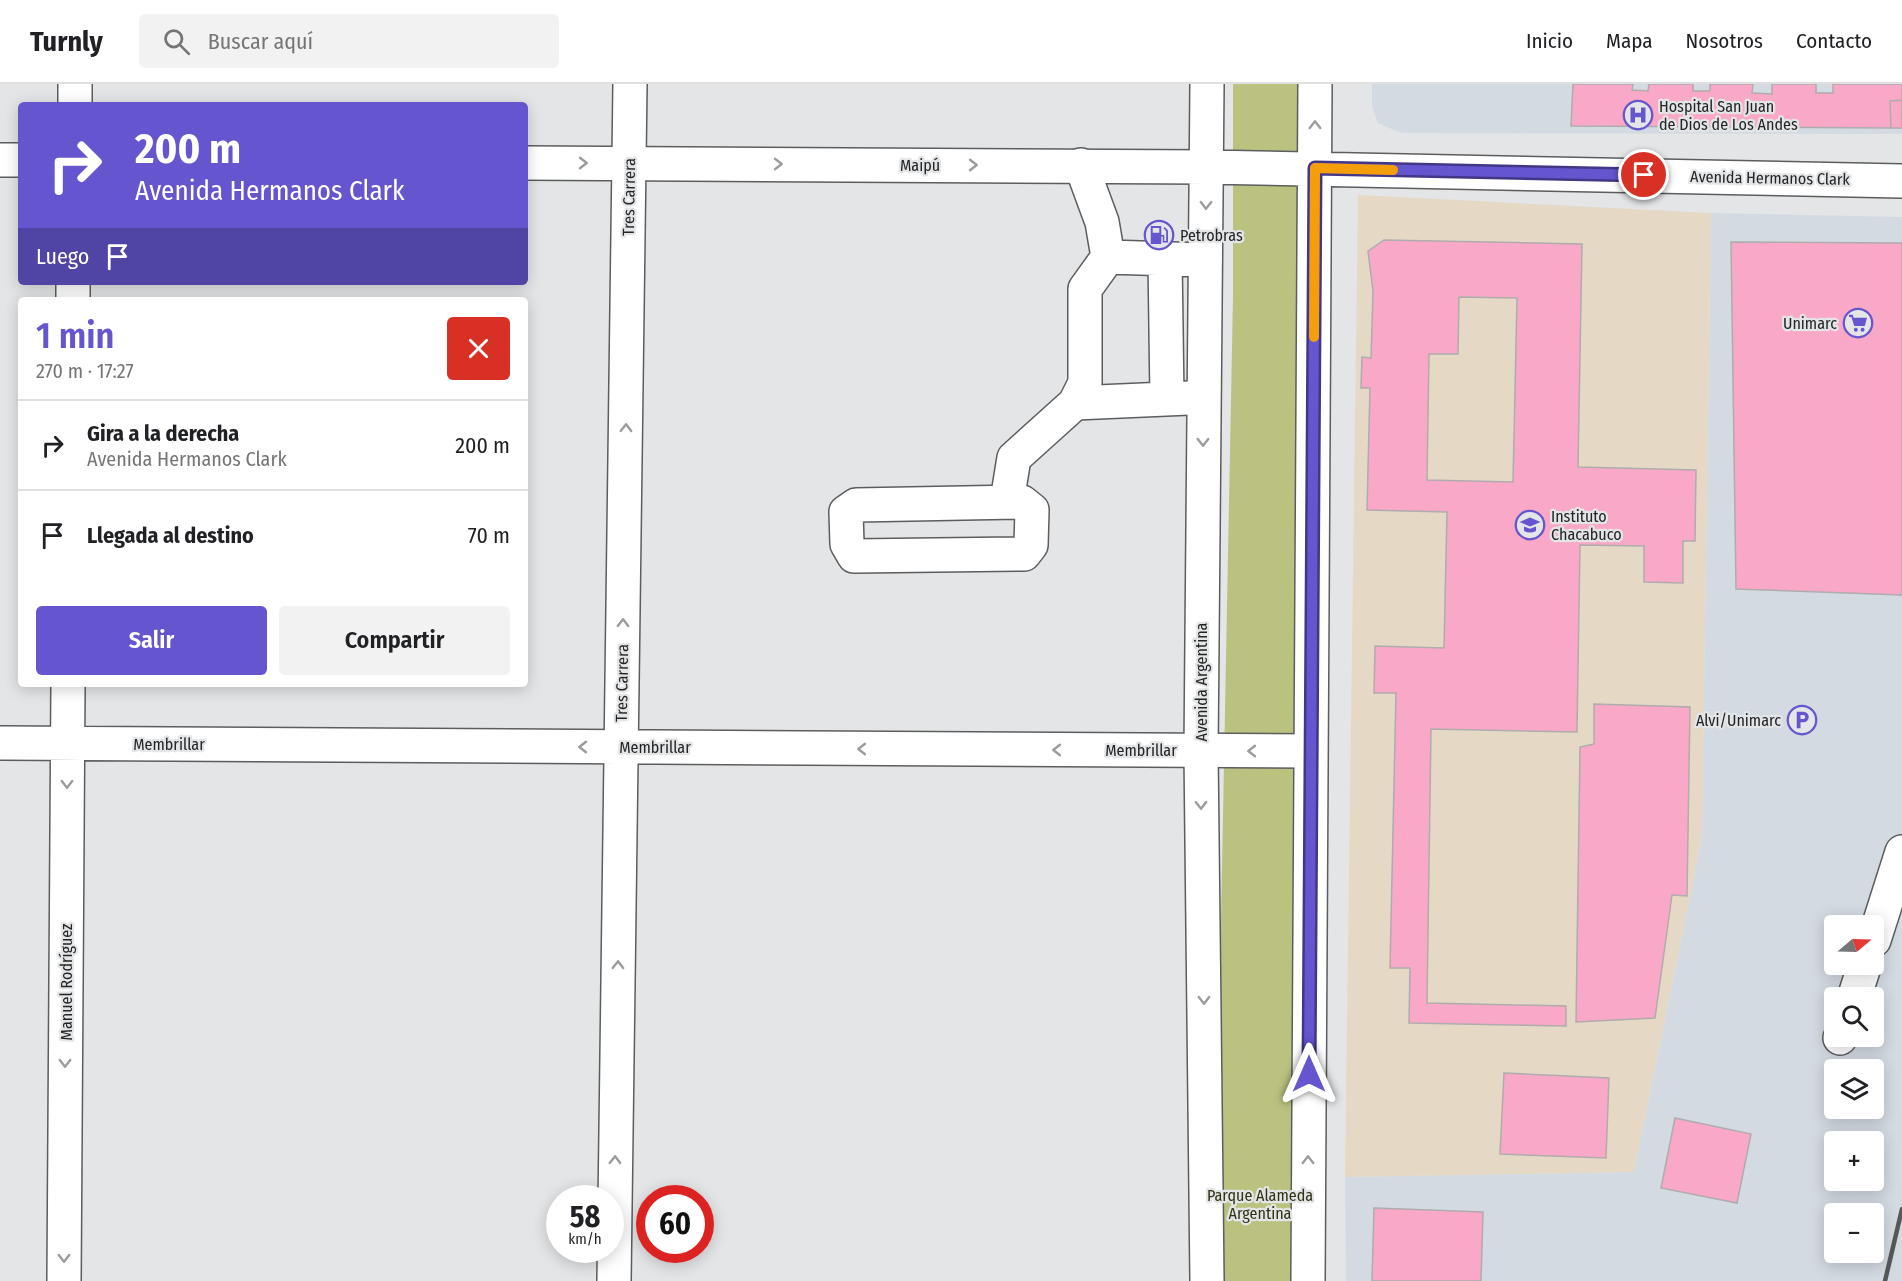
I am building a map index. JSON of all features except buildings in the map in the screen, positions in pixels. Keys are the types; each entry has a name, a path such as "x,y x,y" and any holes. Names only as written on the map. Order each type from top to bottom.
{"main road":[{"path":"75,84 75,102"},
{"name":"Tres Carrera","path":"614,1281 630,84"},
{"name":"Avenida Argentina","path":"1207,1281 1201,751 1208,84"},
{"path":"1308,1281 1315,84"},
{"path":"0,160 18,160"},
{"name":"Maipú","path":"528,163 1315,168"},
{"path":"1007,501 1014,458 1075,403 1085,383 1085,289 1108,256 1102,222 1080,165"},
{"name":"Avenida Hermanos Clark","path":"1315,168 1902,181"},
{"path":"1108,256 1205,260"},
{"path":"1165,258 1167,399"},
{"path":"1075,403 1203,398"},
{"path":"1007,501 1022,502 1032,510 1031,545 1024,554 854,556 847,544 846,512 856,505 1007,501"},
{"name":"Manuel Rodríguez","path":"64,1281 68,687"},
{"name":"Membrillar","path":"0,743 1310,751"},
{"path":"1882,915 1902,852"}],"shaded area":[{"name":"Hospital San Juan de Dios de Los Andes","path":"1372,84 1902,84 1902,134 1401,133 1378,123 1372,107"},
{"name":"Instituto Chacabuco","path":"1358,195 1711,213 1702,837 1634,1172 1345,1177"},
{"path":"1711,213 1902,217 1902,1281 1346,1281 1345,1177 1634,1172 1702,837"}],"green space":[{"name":"Parque Alameda Argentina","path":"1233,84 1310,84 1304,1281 1214,1281 1233,296"}],"railway":[{"path":"1885,1281 1902,1209"}],"slow traffic":[{"path":"1314,337 1315,168 1393,170"}],"place":[{"name":"Hospital San Juan de Dios de Los Andes","path":"1638,115"},
{"name":"Petrobras","path":"1159,235"},
{"name":"Unimarc","path":"1858,323"},
{"name":"Instituto Chacabuco","path":"1530,525"},
{"name":"Alvi/Unimarc","path":"1802,720"}],"route":[{"path":"1309,1074 1315,168 1644,175"}]}
